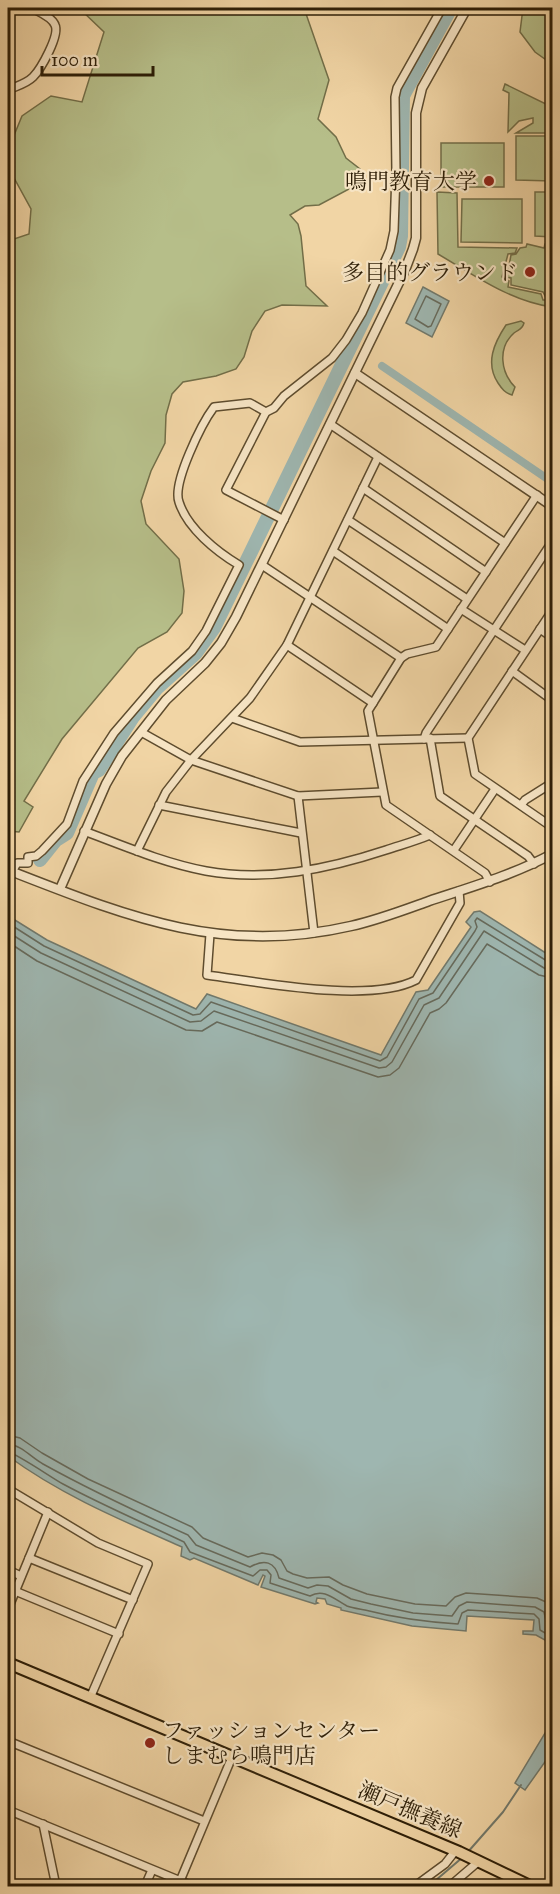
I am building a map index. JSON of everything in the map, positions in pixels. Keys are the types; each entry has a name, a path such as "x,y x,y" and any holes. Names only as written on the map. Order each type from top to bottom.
{"main road":[{"name":"瀬戸撫養線","path":"8,1663 458,1851 530,1887"}],"street":[{"path":"8,90 24,84 33,76 56,34 57,27 52,21 32,8"},
{"path":"284,520 226,490 266,412 274,408 284,396 332,358 362,313 390,250 394,231 395,97 397,88 442,8"},
{"path":"60,889 84,831 122,756 166,700 205,663 221,643 236,617 414,249 418,100 422,88 467,8"},
{"path":"355,373 552,506"},
{"path":"266,412 250,403 214,407 200,428 191,448 180,483 179,504 188,518 218,552 239,566 206,631 192,651 157,683 114,733 83,781 67,824 42,851 36,856 28,857 28,863 17,863 11,871 133,916 183,930 250,937 314,933 352,926 490,882 552,854"},
{"path":"330,424 505,543"},
{"path":"137,851 166,792 191,760 250,698 286,645 378,457"},
{"path":"363,489 486,572"},
{"path":"490,882 485,873 454,850 386,805 368,711 401,658 406,654 436,647 537,495"},
{"path":"348,520 467,599"},
{"path":"534,864 528,856 440,796 426,732 552,542"},
{"path":"333,551 448,629"},
{"path":"262,565 401,658"},
{"path":"461,609 525,650"},
{"path":"552,611 468,738 475,774 552,827"},
{"path":"540,629 552,637"},
{"path":"286,645 373,703"},
{"path":"512,671 552,700"},
{"path":"231,718 300,742 468,738"},
{"path":"141,732 191,760 298,796 382,792"},
{"path":"521,805 552,783"},
{"path":"454,850 495,789"},
{"path":"298,796 314,933"},
{"path":"159,805 301,833"},
{"path":"84,831 137,851 207,871 241,875 306,871 366,857 430,835"},
{"path":"210,934 207,975 336,991 388,988 416,980 460,903 459,891"},
{"path":"8,1489 98,1544 148,1564 90,1698"},
{"path":"8,1609 48,1512"},
{"path":"29,1558 133,1600"},
{"path":"8,1570 21,1576"},
{"path":"15,1591 119,1634"},
{"path":"8,1741 204,1821"},
{"path":"180,1881 232,1757"},
{"path":"8,1810 193,1887"},
{"path":"43,1824 56,1887"},
{"path":"415,1887 458,1851"},
{"path":"450,1887 477,1860"},
{"path":"145,1887 152,1870"}],"green space":[{"path":"79,8 304,8 329,80 318,119 336,137 346,158 360,169 351,188 319,205 305,206 290,215 298,224 301,236 306,286 327,306 282,305 265,311 252,331 244,357 236,369 216,376 183,382 172,394 166,415 165,443 151,471 141,501 146,524 179,559 184,591 182,613 167,632 138,648 62,739 24,801 33,807 19,832 8,831 8,241 29,234 31,209 14,178 8,177 8,150 22,116 51,96 82,102 104,32"},
{"path":"523,8 552,8 552,64 535,52 520,32"},
{"path":"505,84 552,107 552,133 516,133 533,123 533,118 519,121 508,132 509,93 503,90"},
{"path":"516,136 552,136 552,181 516,180"},
{"path":"441,143 504,143 504,187 441,187"},
{"path":"437,192 457,193 458,247 517,248 515,253 508,254 502,277 509,281 508,287 541,294 543,300 547,300 543,292 511,285 511,278 505,277 505,274 508,271 511,255 516,254 520,248 526,247 527,244 544,248 545,244 552,244 552,299 549,300 552,301 552,307 507,293 438,254"},
{"path":"535,192 552,192 552,237 535,236"},
{"path":"462,199 522,199 522,243 461,242"},
{"path":"521,321 524,323 522,327 509,339 503,353 504,368 515,387 512,395 498,383 494,376 492,361 495,346 506,325"}],"water":[{"path":"423,287 449,301 432,337 406,323"},
{"path":"8,910 10,917 47,940 196,1009 207,994 381,1055 416,992 428,990 471,927 466,922 474,912 480,911 552,957 552,1644 536,1635 523,1634 523,1631 533,1631 534,1620 467,1616 466,1631 412,1626 341,1610 341,1608 327,1604 325,1599 317,1598 318,1603 315,1604 261,1587 265,1576 263,1575 258,1585 194,1558 190,1560 181,1556 182,1547 70,1495 8,1456"},
{"path":"552,1727 552,1752 525,1790 515,1783 545,1733 549,1734"}],"waterway":[{"path":"40,860 56,840 67,833 93,773 99,770 133,717 157,688 196,653 214,628 399,247 403,96 451,8"},
{"path":"382,366 552,482"},
{"path":"467,1853 503,1812 521,1785"},
{"path":"429,1886 463,1857"}],"place":[{"name":"鳴門教育大学","path":"489,181"},
{"name":"多目的グラウンド","path":"530,272"},
{"name":"ファッションセンター しまむら鳴門店","path":"150,1743"}]}
